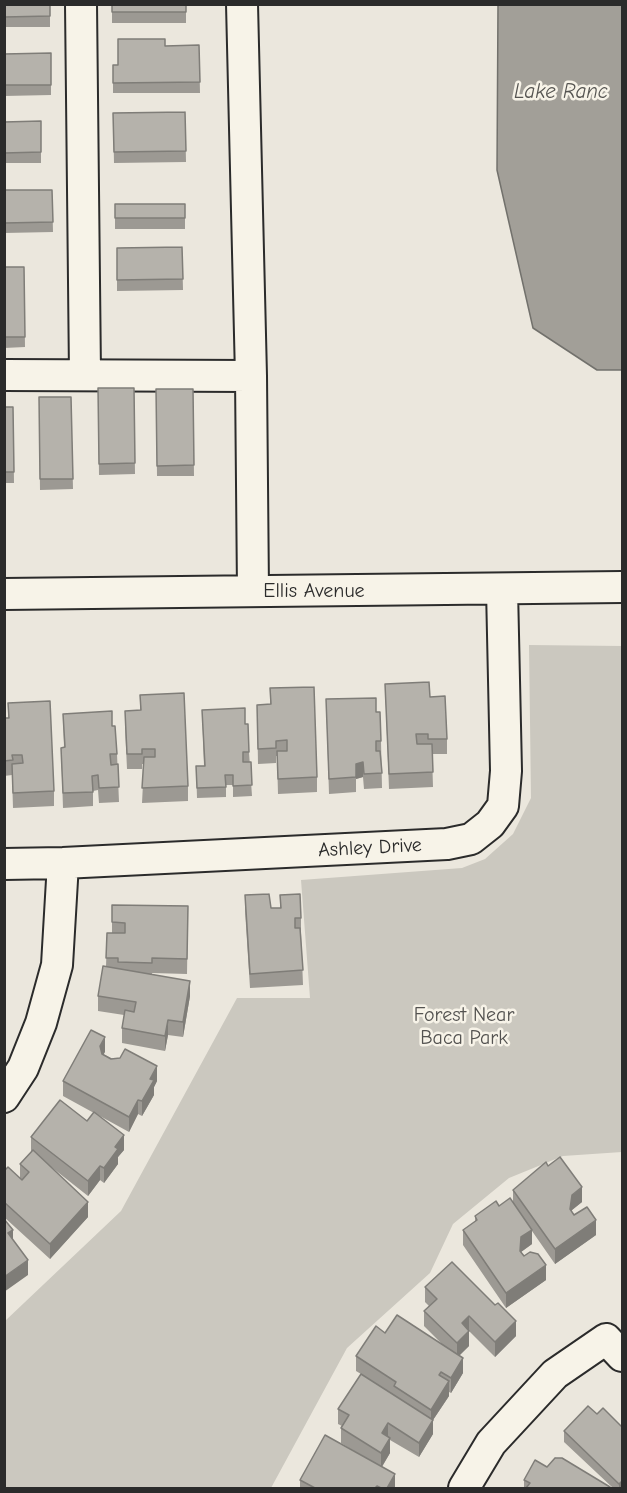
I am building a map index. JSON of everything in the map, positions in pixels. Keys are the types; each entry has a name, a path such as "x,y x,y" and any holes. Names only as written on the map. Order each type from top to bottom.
{"street":[{"path":"81,4 85,374"},
{"path":"242,4 253,591"},
{"path":"4,375 250,376"},
{"name":"Ellis Avenue","path":"4,594 622,587"},
{"name":"Ashley Drive","path":"4,864 447,844 471,839 490,824 503,806 506,771 502,589"},
{"path":"4,1097 23,1068 41,1023 57,964 63,863"},
{"path":"464,1488 491,1443 555,1374 614,1348"}],"green space":[{"name":"Forest Near Baca Park","path":"529,645 622,646 622,1152 563,1156 509,1178 453,1224 430,1273 347,1348 271,1488 5,1488 5,1321 121,1211 237,998 310,998 301,880 462,868 485,859 513,834 531,798"}],"water":[{"name":"Lake Ranc","path":"498,5 622,5 622,370 597,370 533,328 497,170"}],"building":[{"path":"4,4 50,4 50,16 4,17"},
{"path":"112,4 186,4 186,12 112,12"},
{"path":"118,39 165,39 165,46 199,45 200,82 113,83 113,65 118,65"},
{"path":"51,53 51,85 4,85 4,54"},
{"path":"185,112 186,151 114,152 113,113"},
{"path":"41,121 41,152 4,153 4,122"},
{"path":"4,190 52,190 53,222 4,223"},
{"path":"115,204 185,204 185,218 115,218"},
{"path":"182,247 183,279 117,280 117,248"},
{"path":"4,267 24,267 25,337 4,337"},
{"path":"98,388 134,388 135,463 99,464"},
{"path":"156,389 193,389 194,465 157,466"},
{"path":"39,397 71,397 73,479 40,479"},
{"path":"4,407 13,407 14,472 4,472"},
{"path":"429,682 430,697 445,696 447,739 428,739 428,734 416,734 417,744 432,744 433,772 389,774 385,684"},
{"path":"314,687 317,777 278,779 277,751 287,751 287,740 276,741 276,748 258,749 257,705 271,704 270,688"},
{"path":"184,693 188,786 142,788 144,757 155,757 155,749 142,749 142,754 127,754 125,711 141,710 140,695"},
{"path":"376,698 376,712 380,712 381,741 376,741 376,751 380,751 382,773 364,774 363,762 356,764 356,777 329,779 326,699"},
{"path":"50,701 54,791 13,793 12,764 23,763 22,755 12,755 13,760 4,761 4,718 9,718 8,703"},
{"path":"245,708 249,752 243,752 243,762 251,762 252,785 233,786 233,775 225,775 226,787 197,788 196,766 205,766 202,710"},
{"path":"112,711 117,754 110,754 111,765 118,764 119,787 99,788 98,775 92,776 93,792 63,793 61,748 65,747 63,714"},
{"path":"269,894 271,908 281,908 280,895 300,894 301,918 295,918 295,928 300,928 303,970 250,974 245,895"},
{"path":"112,905 188,906 187,959 152,958 152,963 118,962 118,958 106,958 107,933 125,933 125,923 112,922"},
{"path":"103,966 190,981 183,1022 168,1020 165,1036 122,1028 125,1010 134,1012 136,1002 98,996"},
{"path":"91,1030 105,1037 100,1046 102,1054 111,1059 120,1058 125,1049 157,1066 150,1079 154,1080 142,1101 138,1100 129,1117 63,1081"},
{"path":"60,1100 87,1121 94,1112 124,1135 115,1147 118,1149 104,1168 100,1166 88,1181 31,1137"},
{"path":"33,1150 88,1202 50,1244 4,1202 4,1171 8,1167 22,1180 29,1172 20,1164"},
{"path":"560,1157 582,1187 572,1195 570,1209 574,1215 587,1207 596,1220 555,1249 513,1190 546,1162 548,1166"},
{"path":"510,1198 532,1230 521,1237 520,1251 524,1256 530,1252 538,1254 546,1265 506,1293 463,1230 477,1220 475,1216 496,1201 499,1206"},
{"path":"4,1219 13,1230 8,1233 28,1260 4,1277"},
{"path":"452,1262 495,1305 498,1303 516,1321 495,1342 469,1316 462,1323 469,1331 457,1343 424,1311 437,1299 425,1287"},
{"path":"397,1315 463,1358 451,1378 441,1372 439,1375 449,1381 431,1410 394,1386 396,1382 356,1356 376,1326 385,1333"},
{"path":"361,1374 433,1420 419,1443 388,1423 382,1433 390,1438 381,1453 341,1428 349,1415 338,1409"},
{"path":"588,1406 597,1414 603,1408 622,1427 622,1481 619,1484 564,1431"},
{"path":"325,1435 395,1474 387,1488 377,1486 375,1488 315,1488 300,1480"},
{"path":"555,1458 562,1458 610,1487 526,1488 530,1483 524,1480 535,1460 547,1467"}]}
